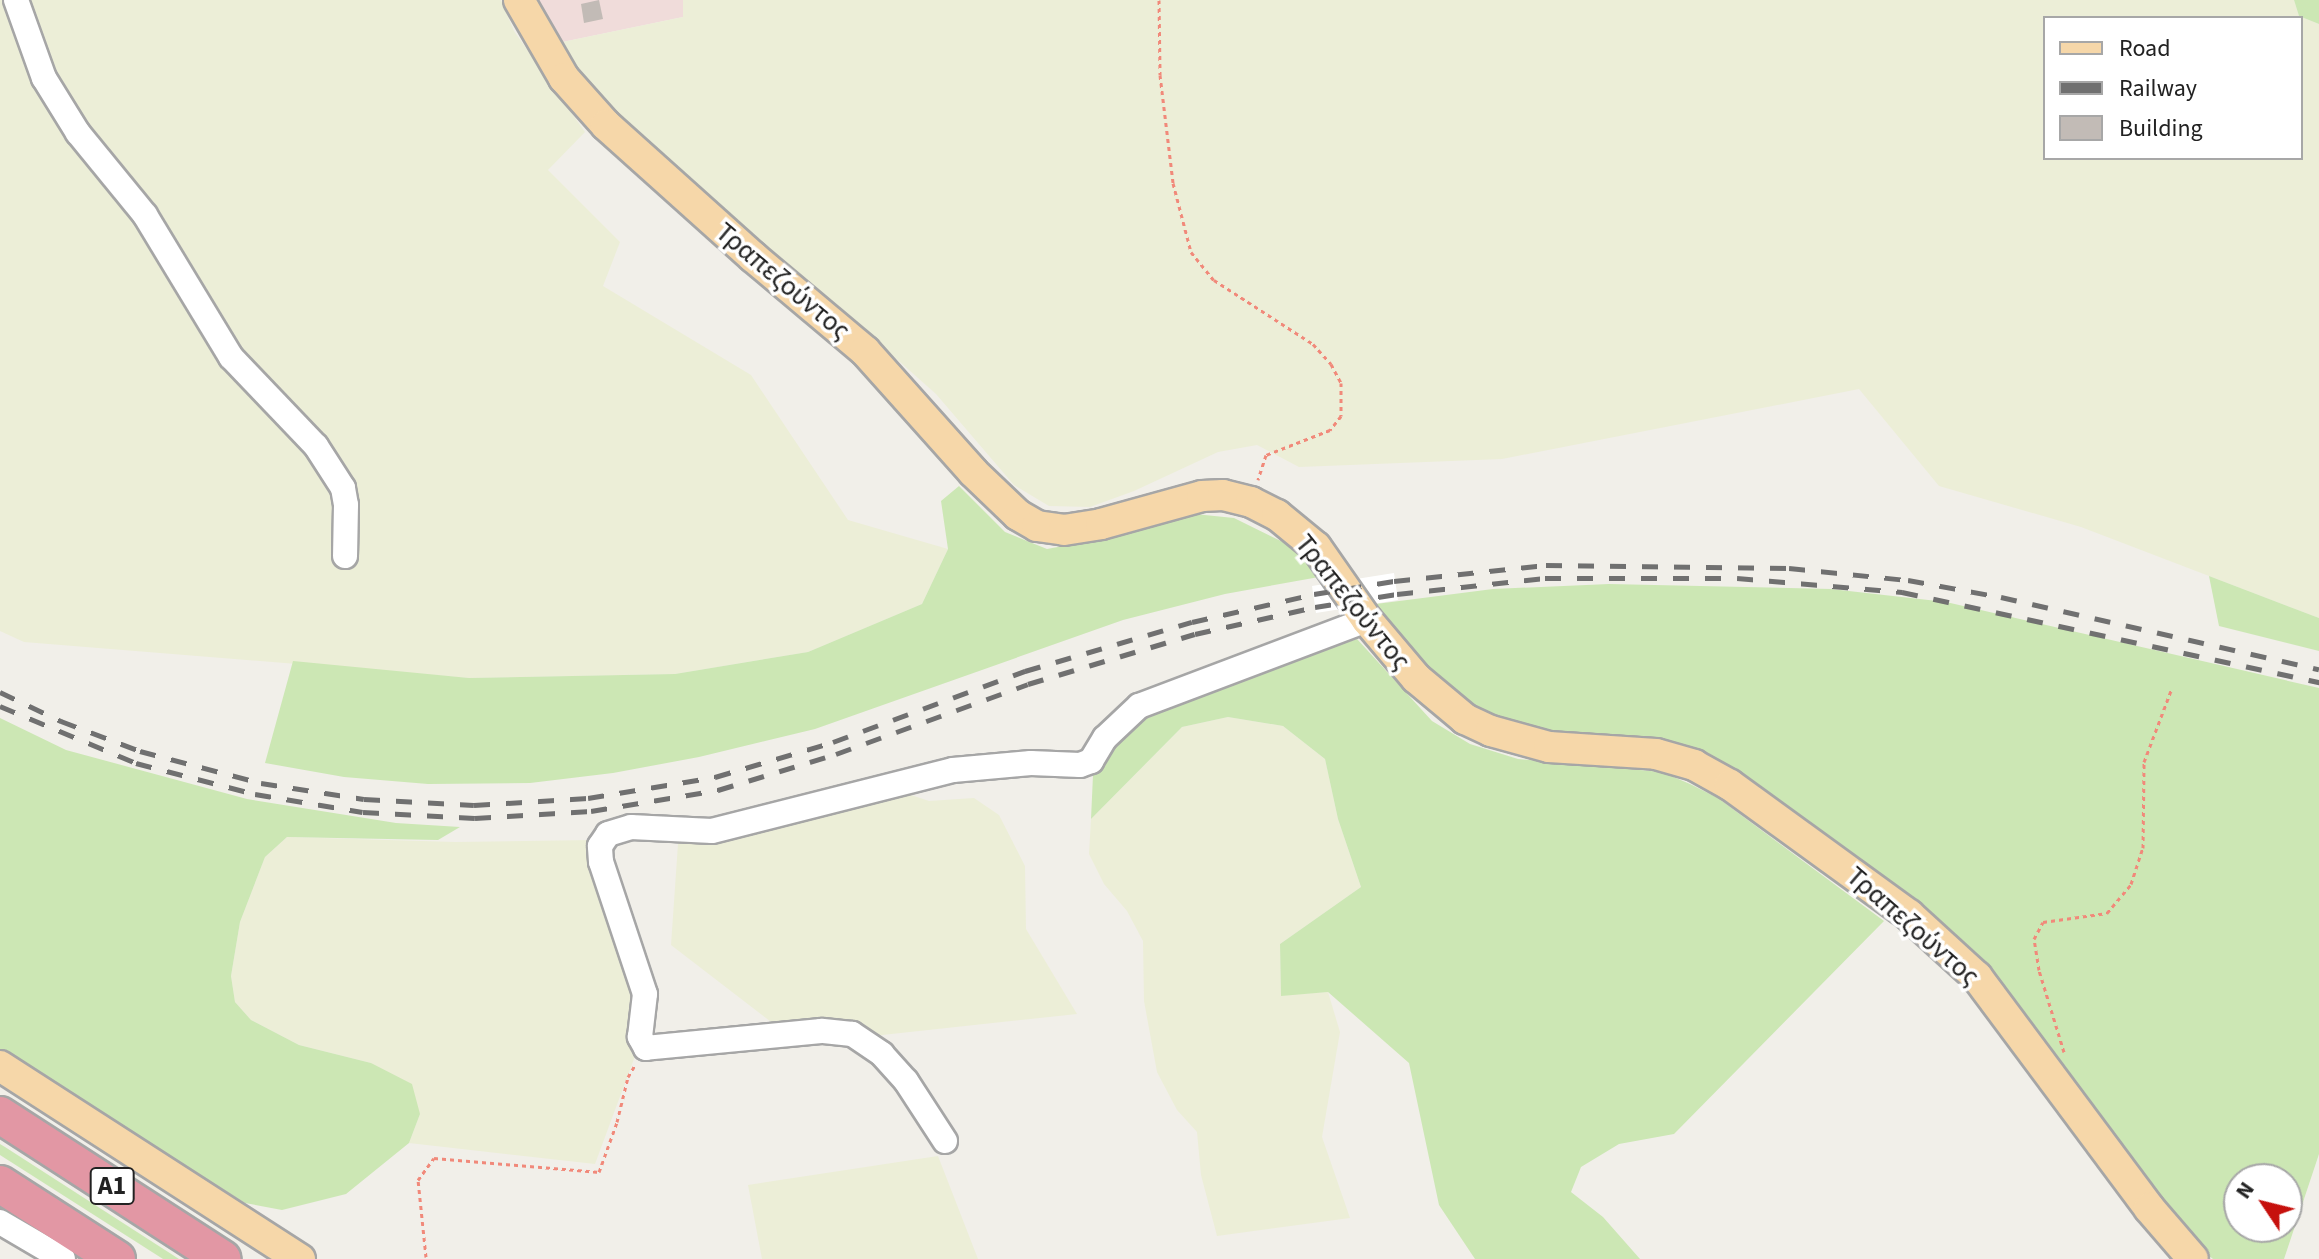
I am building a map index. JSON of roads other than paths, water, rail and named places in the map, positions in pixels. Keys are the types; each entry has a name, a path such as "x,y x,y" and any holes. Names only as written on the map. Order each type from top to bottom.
{"highway":[{"name":"Α1","path":"0,1115 223,1259"},
{"name":"Α1","path":"0,1184 117,1259"}],"main road":[{"name":"Τραπεζούντος","path":"519,0 564,78 606,125 753,257 865,351 973,472 1018,515 1037,526 1064,530 1101,524 1202,496 1223,495 1251,502 1277,515 1316,547 1367,620 1416,678 1465,719 1491,731 1549,747 1656,754 1694,765 1776,816 1909,915 1977,977 2158,1220 2193,1259"},
{"path":"0,1066 300,1259"}],"street":[{"path":"16,0 44,78 78,133 145,215 231,357 305,434 337,479 346,505 345,556"},
{"path":"945,1141 906,1081 882,1054 852,1034 821,1031 646,1048 640,1037 645,994 639,966 601,862 600,846 608,834 631,827 712,831 953,770 1031,763 1080,765 1091,761 1114,729 1139,706 1367,620"},
{"path":"0,1222 63,1259"}],"railway":[{"path":"0,692 61,721 140,751 261,783 364,799 474,805 588,798 715,777 833,742 1025,671 1192,622 1314,594 1394,581 1546,565 1789,568 1908,580 2001,597 2319,669"},
{"path":"0,706 136,763 255,794 363,812 475,818 591,811 718,790 836,754 1028,684 1195,634 1315,607 1397,594 1545,578 1737,578 1902,592 2319,682"}]}
